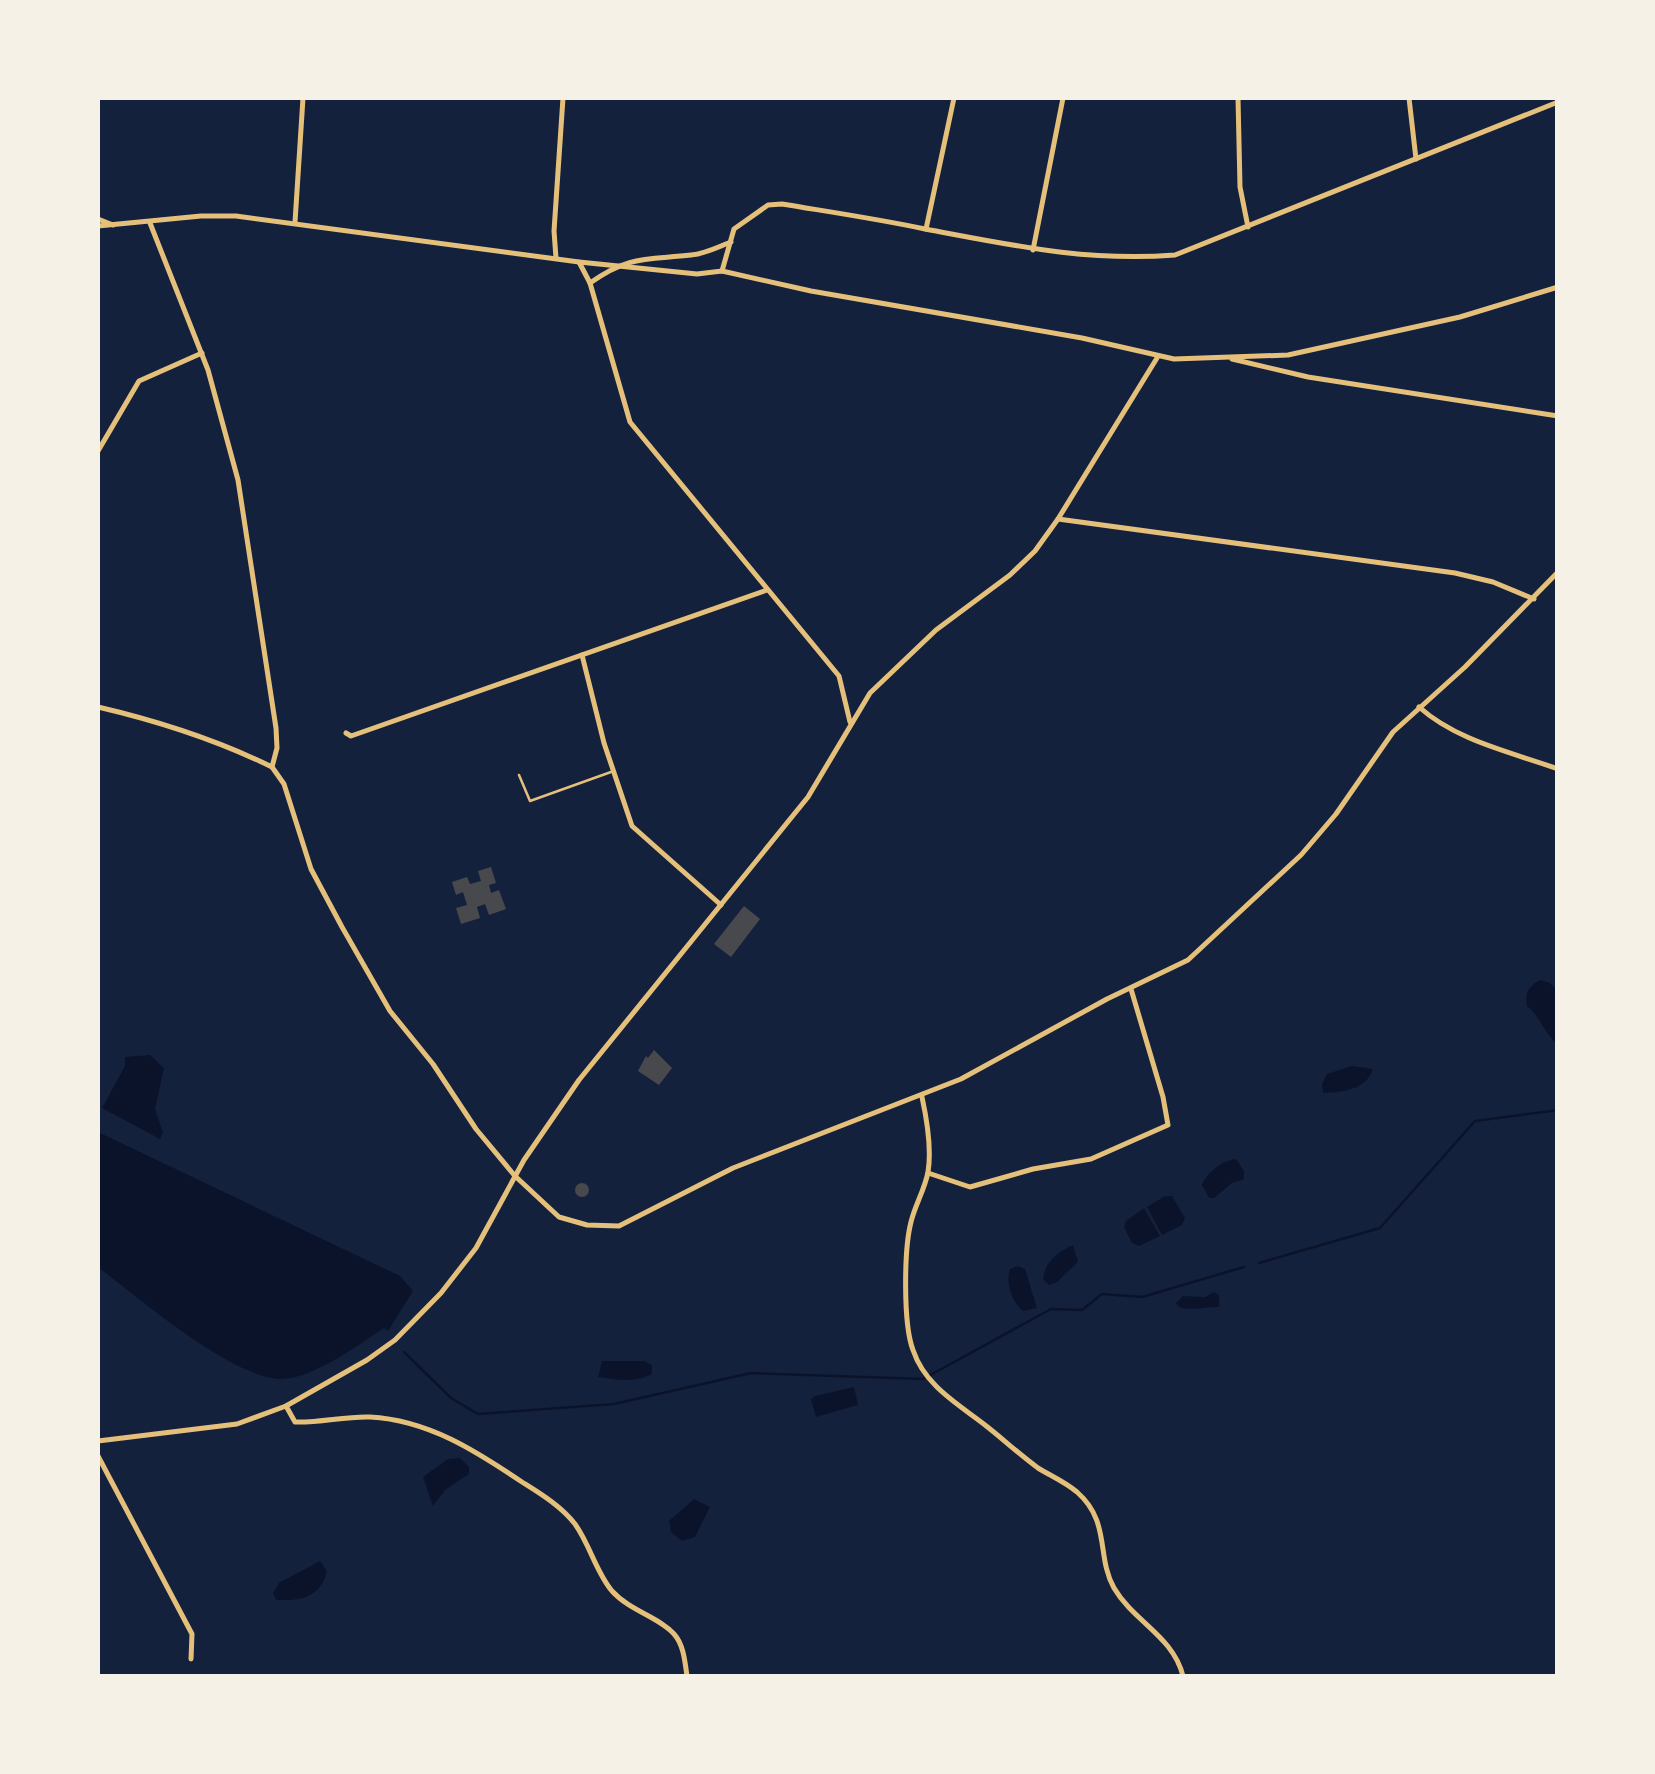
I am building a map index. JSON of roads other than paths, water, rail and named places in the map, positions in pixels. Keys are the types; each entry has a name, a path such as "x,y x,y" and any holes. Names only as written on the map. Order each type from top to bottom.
{"street":[{"path":"296,222 302,98"},
{"path":"556,258 554,231 563,98"},
{"path":"926,229 954,98"},
{"path":"1033,250 1063,98"},
{"path":"1238,98 1240,187 1248,227"},
{"path":"1409,98 1416,158"},
{"path":"722,272 734,229 768,205 782,204 1033,250 1142,257 1175,255 1558,102"},
{"path":"98,226 201,216 296,222 579,262 697,274 722,272 811,292 1082,338 1157,358 1288,355 1441,322 1558,287"},
{"path":"98,219 116,226"},
{"path":"150,223 202,353 238,480 276,728 277,748 272,767"},
{"path":"590,283 615,265 654,256 695,255 731,242"},
{"path":"579,262 590,283 630,422 838,676 850,722"},
{"path":"98,451 139,381 202,353"},
{"path":"98,1440 237,1424 286,1406 367,1360 394,1340 441,1293 476,1248 514,1176 579,1080 808,796 870,693 936,630 1010,575 1034,551 1058,519 1157,358"},
{"path":"1232,359 1308,377 1558,416"},
{"path":"1058,519 1455,573 1493,582 1534,599"},
{"path":"98,707 171,727 272,767 288,796 312,869 390,1011 514,1176 559,1217 587,1225 619,1226 733,1168 922,1097 1188,960 1302,855 1393,732 1558,572"},
{"path":"346,733 351,736 767,590"},
{"path":"582,654 612,772 632,826 721,904"},
{"path":"1420,708 1434,721 1456,732 1558,768"},
{"path":"928,1172 970,1187 1032,1170 1092,1160 1168,1125 1131,989"},
{"path":"922,1097 928,1172 909,1228 906,1297 912,1350 930,1381 959,1408 1080,1494 1102,1529 1106,1567 1115,1589 1166,1642 1183,1676"},
{"path":"286,1406 294,1422 369,1417 404,1422 470,1446 488,1457 566,1514 596,1558 605,1583 621,1600 673,1632 681,1646 688,1676"},
{"path":"98,1456 192,1634 191,1659"}],"lane":[{"path":"520,775 530,801 612,772"}],"water":[{"path":"1540,980 1557,990 1557,1044 1527,1006 1528,990"},
{"path":"150,1055 164,1068 155,1109 163,1132 160,1139 102,1108 125,1066 125,1057"},
{"path":"1352,1066 1373,1069 1359,1086 1323,1093 1327,1074"},
{"path":"98,1132 400,1276 413,1291 388,1331 384,1328 307,1373 281,1379 237,1365 186,1334 98,1267"},
{"path":"1236,1159 1244,1179 1209,1198 1202,1185 1204,1180 1221,1165"},
{"path":"1172,1196 1185,1218 1182,1225 1162,1235 1147,1207"},
{"path":"1144,1208 1160,1236 1139,1246 1132,1243 1124,1227"},
{"path":"1073,1245 1078,1262 1049,1285 1043,1279 1049,1262"},
{"path":"1010,1269 1025,1269 1037,1308 1023,1311 1013,1297 1009,1274"},
{"path":"1214,1292 1219,1295 1219,1307 1189,1309 1176,1303 1183,1296 1205,1297"},
{"path":"602,1361 644,1361 652,1365 652,1374 632,1380 598,1377"},
{"path":"854,1387 858,1405 816,1417 811,1399"},
{"path":"460,1458 469,1467 469,1474 445,1490 433,1506 423,1477 448,1459"},
{"path":"694,1499 710,1507 695,1537 682,1541 671,1532 669,1521"},
{"path":"320,1561 327,1571 320,1587 308,1596 276,1600 273,1593 279,1583"}],"waterway":[{"path":"1259,1263 1380,1228 1475,1121 1558,1110"},
{"path":"404,1352 451,1398 478,1414 614,1404 751,1373 923,1379 1051,1309 1082,1310 1102,1294 1142,1297 1244,1267"}]}
